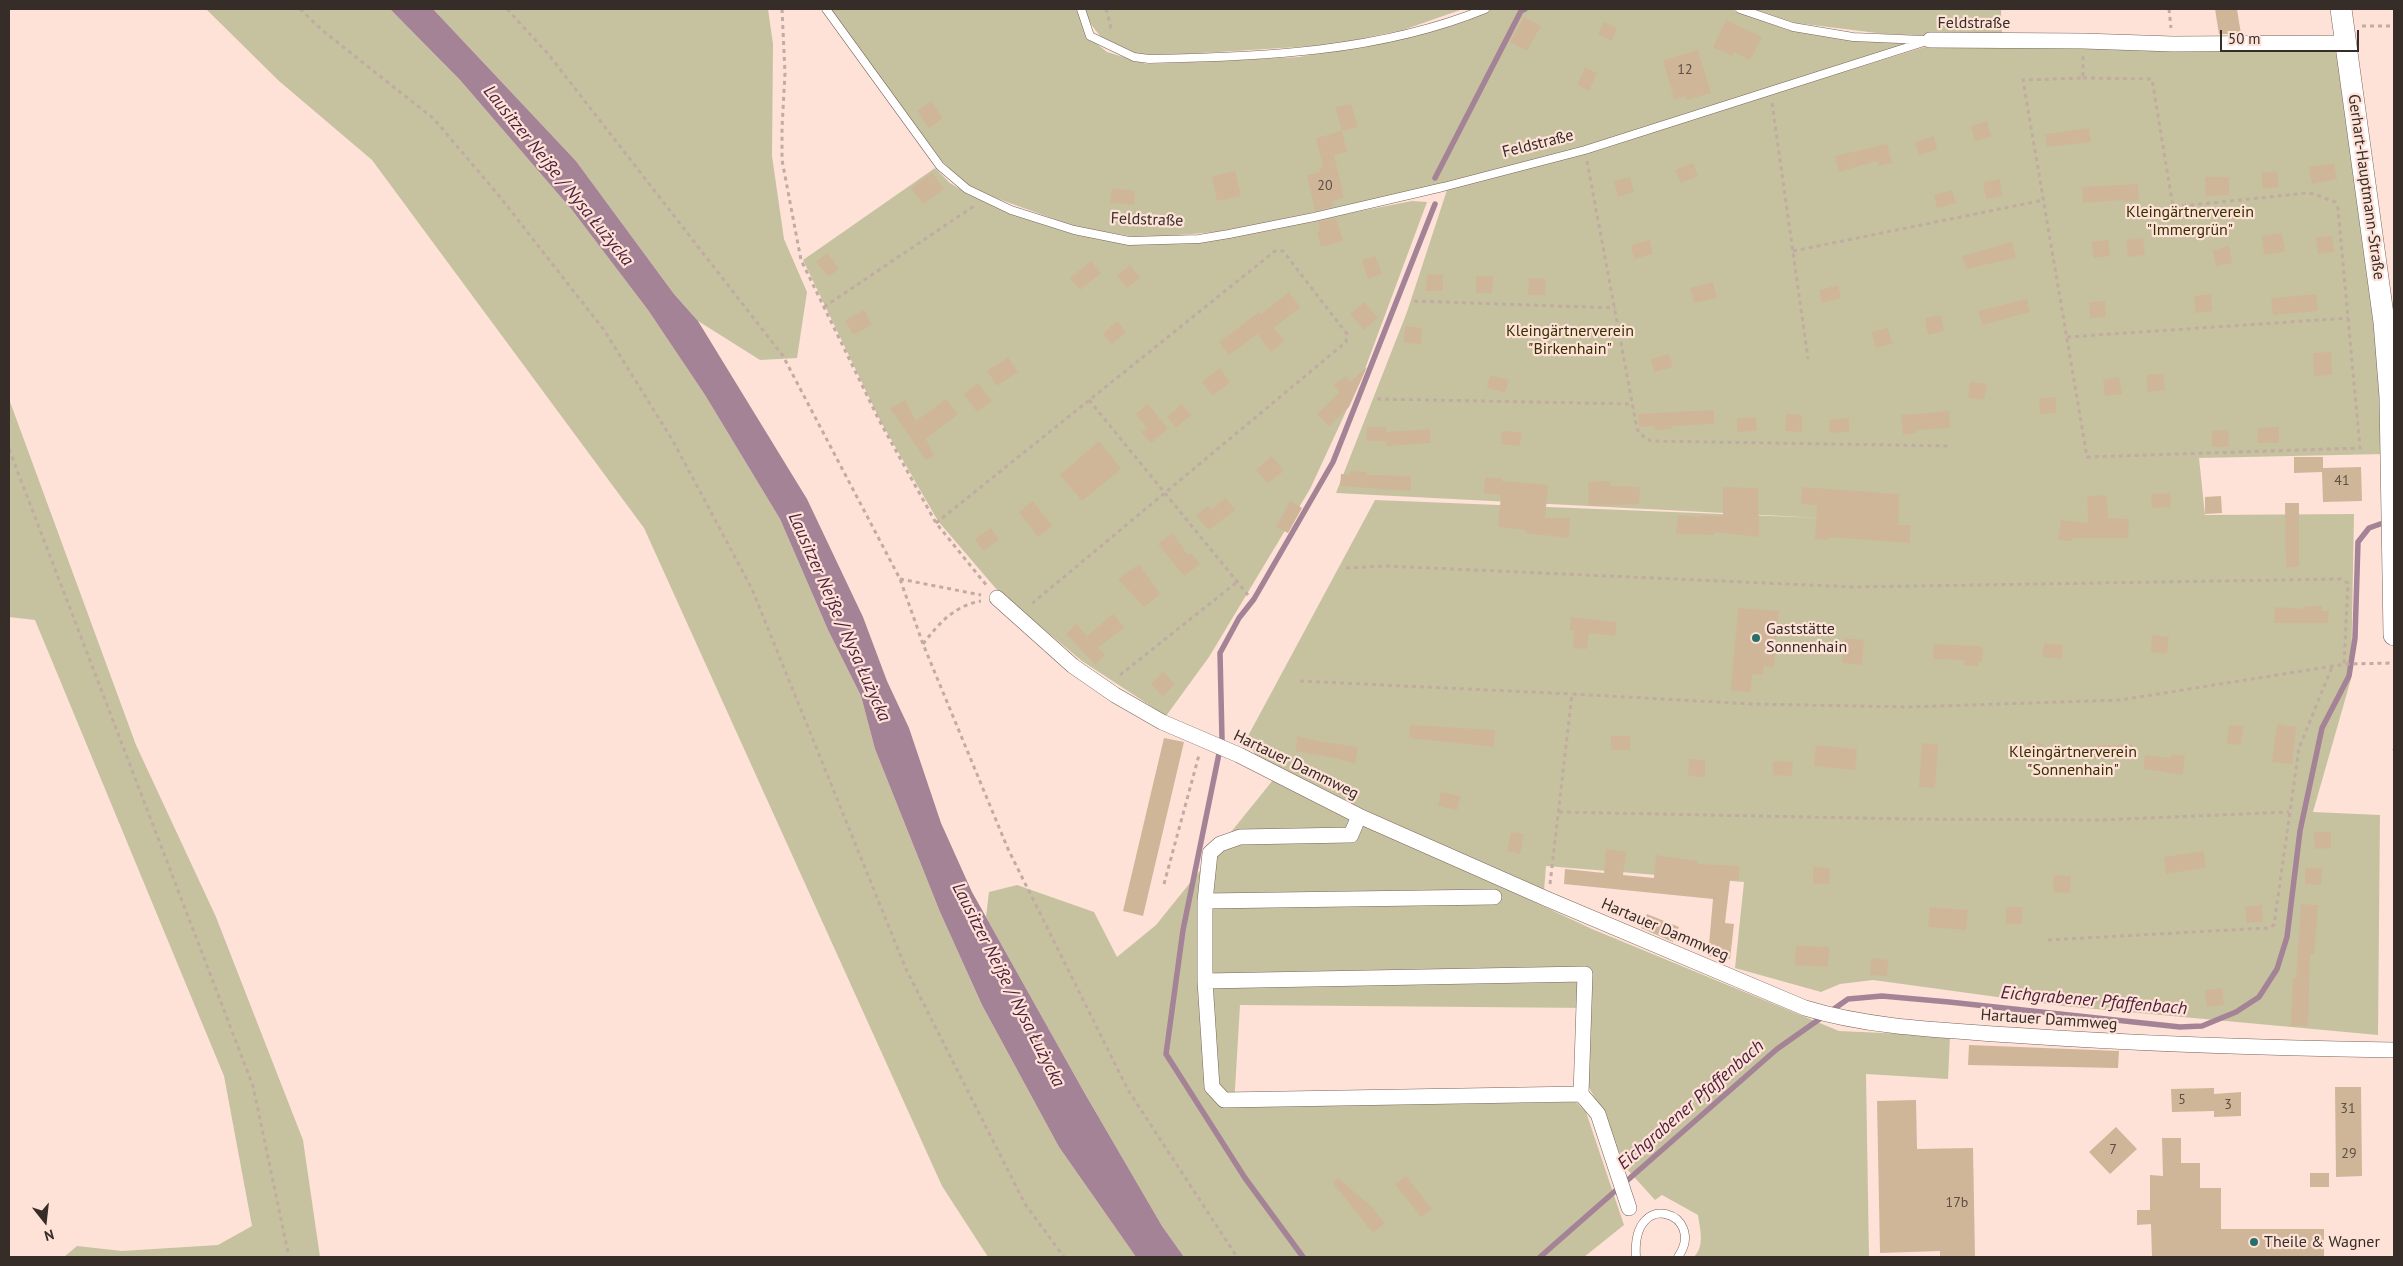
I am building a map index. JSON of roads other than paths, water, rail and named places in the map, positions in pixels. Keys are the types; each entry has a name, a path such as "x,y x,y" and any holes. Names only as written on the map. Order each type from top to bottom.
{"main road":[{"name":"Gerhart-Hauptmann-Straße","path":"2344,26 2384,322 2392,397 2394,635"}],"street":[{"name":"Feldstraße","path":"1930,40 2083,41 2173,44 2344,26"},
{"name":"Hartauer Dammweg","path":"997,598 1073,666 1115,695 1162,722 1228,750 1359,816 1547,899 1812,1011 1840,1018 1956,1031 2105,1042 2394,1050"},
{"path":"1359,816 1351,835 1240,837 1220,844 1210,853 1205,901 1205,981 1212,1087 1224,1100 1581,1094"},
{"path":"1205,901 1494,897"},
{"path":"1205,981 1585,974 1581,1094 1598,1114 1629,1208"}],"lane":[{"name":"Feldstraße","path":"826,9 940,166 967,189 985,199 1074,230 1129,241 1199,239 1314,217 1585,150 1930,40"},
{"path":"1081,9 1090,36 1116,50 1134,57 1149,59 1242,58 1337,48 1396,36 1485,9"},
{"path":"1740,9 1793,27 1853,37 1930,40"},
{"path":"1636,1257 1635,1238 1640,1224 1648,1216 1659,1214 1669,1215 1678,1221 1684,1229 1686,1236 1685,1245 1678,1257"}],"water":[{"name":"Lausitzer Neiße / Nysa Łużycka","path":"390,9 433,9 576,161 674,294 698,321 807,499 863,617 887,681 909,728 941,823 972,892 1084,1092 1162,1226 1184,1257 1136,1257 1059,1147 982,1005 940,912 875,749 861,696 828,630 780,519 705,395 648,310 572,210 460,80"}],"waterway":[{"path":"1435,178 1521,11 1525,9"},
{"path":"1303,1257 1245,1178 1166,1054 1183,930 1222,739 1220,653 1239,618 1254,599 1333,462 1435,204"},
{"name":"Eichgrabener Pfaffenbach","path":"1540,1257 1777,1049 1848,999 1882,996 2180,1027 2202,1026 2236,1012 2259,997 2277,969 2287,937 2300,831 2322,728 2349,676 2355,638 2358,542 2369,528 2383,523"}],"place":[{"name":"Gaststätte Sonnenhain","path":"1756,638"},
{"name":"Theile & Wagner","path":"2254,1242"}],"park label":[{"name":"Kleingärtnerverein \"Immergrün\"","path":"2190,221"},
{"name":"Kleingärtnerverein \"Birkenhain\"","path":"1570,340"},
{"name":"Kleingärtnerverein \"Sonnenhain\"","path":"2073,761"}]}
